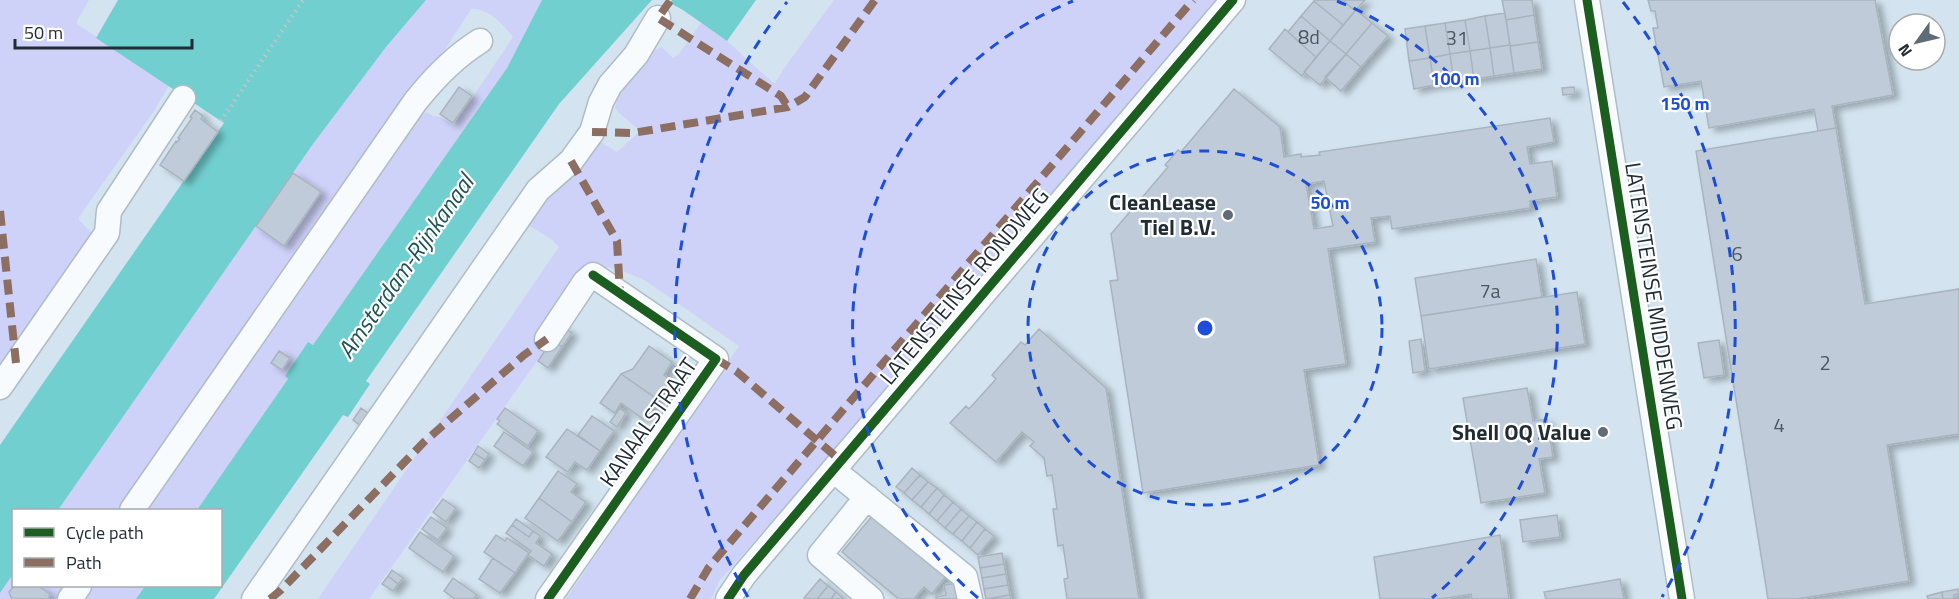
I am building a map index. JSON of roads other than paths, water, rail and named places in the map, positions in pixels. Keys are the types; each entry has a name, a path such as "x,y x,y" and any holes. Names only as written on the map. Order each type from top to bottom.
{"street":[{"name":"LATENSTEINSE RONDWEG","path":"728,599 744,575 1233,0"},
{"name":"LATENSTEINSE MIDDENWEG","path":"1587,0 1682,599"},
{"path":"254,599 538,190 571,161 592,132 601,102 610,85 636,55 658,18"},
{"path":"133,509 415,102 460,54 480,41"},
{"path":"0,387 107,233 110,211 183,98"},
{"name":"KANAALSTRAAT","path":"547,339 585,282 593,275 716,360 548,599"},
{"path":"833,470 965,577 970,599"},
{"path":"867,497 820,555 871,599"}],"water":[{"path":"118,0 426,0 386,47 313,144 59,509 12,509 12,575 0,593 0,445 224,123 96,38"},
{"name":"Amsterdam-Rijnkanaal","path":"542,0 652,0 559,104 366,381 370,384 348,417 343,415 214,599 136,599 144,587 222,587 222,509 198,509 288,379 285,376 308,342 313,345 507,68"},
{"path":"672,0 756,0 727,41 670,3"}],"place":[{"name":"CleanLease Tiel B.V.","path":"1228,215"},
{"name":"Shell OQ Value","path":"1603,432"}]}
